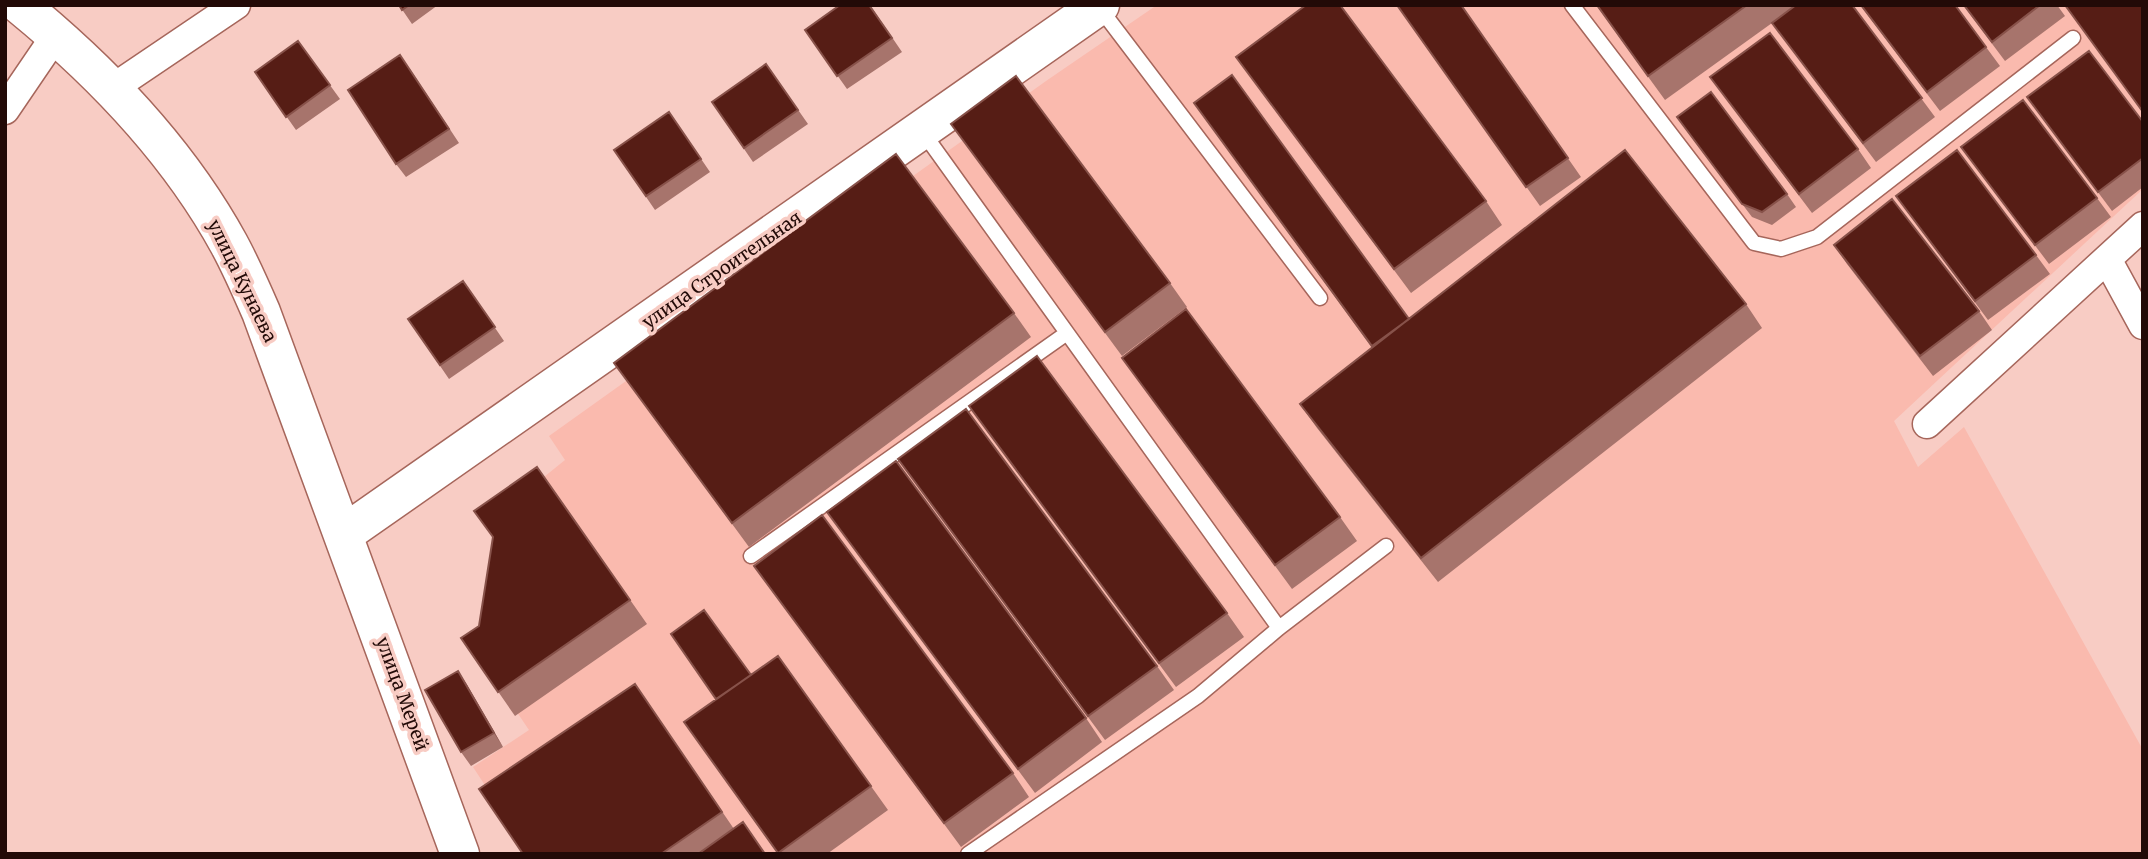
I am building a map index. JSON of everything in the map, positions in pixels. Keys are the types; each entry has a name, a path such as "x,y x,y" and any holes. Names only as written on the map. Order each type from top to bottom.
{"main road":[{"name":"улица Кунаева","path":"20,5 113,88 196,190 229,244 261,312 344,534"},
{"name":"улица Строительная","path":"344,534 1099,6"},
{"name":"улица Мерей","path":"344,534 460,854"}],"street":[{"path":"113,88 236,5"},
{"path":"5,110 56,35"},
{"path":"1927,424 2143,226"},
{"path":"2107,259 2143,325"}],"lane":[{"path":"1572,5 1754,243 1781,249 1817,237 2073,38"},
{"path":"1099,6 1320,298"},
{"path":"921,130 1279,628"},
{"path":"751,556 1067,333"},
{"path":"968,854 1198,696 1279,628 1386,547"}],"shaded area":[{"path":"1157,5 2143,5 2143,189 1894,421 1918,467 1964,427 2143,750 2143,854 530,854 473,767 529,730 472,646 511,620 498,514 565,460 549,436 1046,81"}],"building":[{"path":"840,5 869,5 892,38 837,76 805,30"},
{"path":"1306,5 1340,5 1486,201 1394,269 1236,57"},
{"path":"1397,5 1461,5 1568,158 1526,187"},
{"path":"1597,5 1747,5 1648,76"},
{"path":"1796,5 1852,5 1922,98 1863,143 1772,23"},
{"path":"1861,5 1955,5 1986,47 1927,92"},
{"path":"1964,5 2040,5 1992,42"},
{"path":"2065,5 2143,5 2143,112"},
{"path":"1770,33 1858,149 1799,194 1710,77"},
{"path":"298,41 330,85 286,117 255,72"},
{"path":"2089,51 2143,122 2143,158 2098,192 2027,97"},
{"path":"400,55 449,129 396,164 348,90"},
{"path":"766,64 798,110 744,148 712,102"},
{"path":"1232,75 1409,319 1372,346 1194,103"},
{"path":"1016,76 1170,283 1105,332 951,124"},
{"path":"1711,92 1787,194 1762,212 1742,204 1677,117"},
{"path":"2023,100 2097,198 2035,245 1961,147"},
{"path":"669,112 701,159 646,196 614,150"},
{"path":"1625,150 1746,304 1421,558 1300,404"},
{"path":"1957,150 2036,255 1975,301 1896,196"},
{"path":"896,154 1014,313 732,523 614,363"},
{"path":"1892,199 1979,311 1920,356 1834,245"},
{"path":"463,281 495,327 440,365 408,319"},
{"path":"1186,309 1340,517 1275,565 1122,358"},
{"path":"1037,356 1227,613 1159,663 969,406"},
{"path":"966,409 1157,666 1088,716 898,459"},
{"path":"896,461 1086,718 1018,769 827,512"},
{"path":"537,467 630,600 498,692 461,638 479,626 493,537 474,511"},
{"path":"822,515 1013,773 944,823 754,566"},
{"path":"704,610 751,675 716,699 671,634"},
{"path":"778,656 871,786 778,853 684,722"},
{"path":"458,671 494,733 461,752 425,690"},
{"path":"635,684 722,812 661,854 523,854 479,789"},
{"path":"743,822 765,854 698,854"}]}
